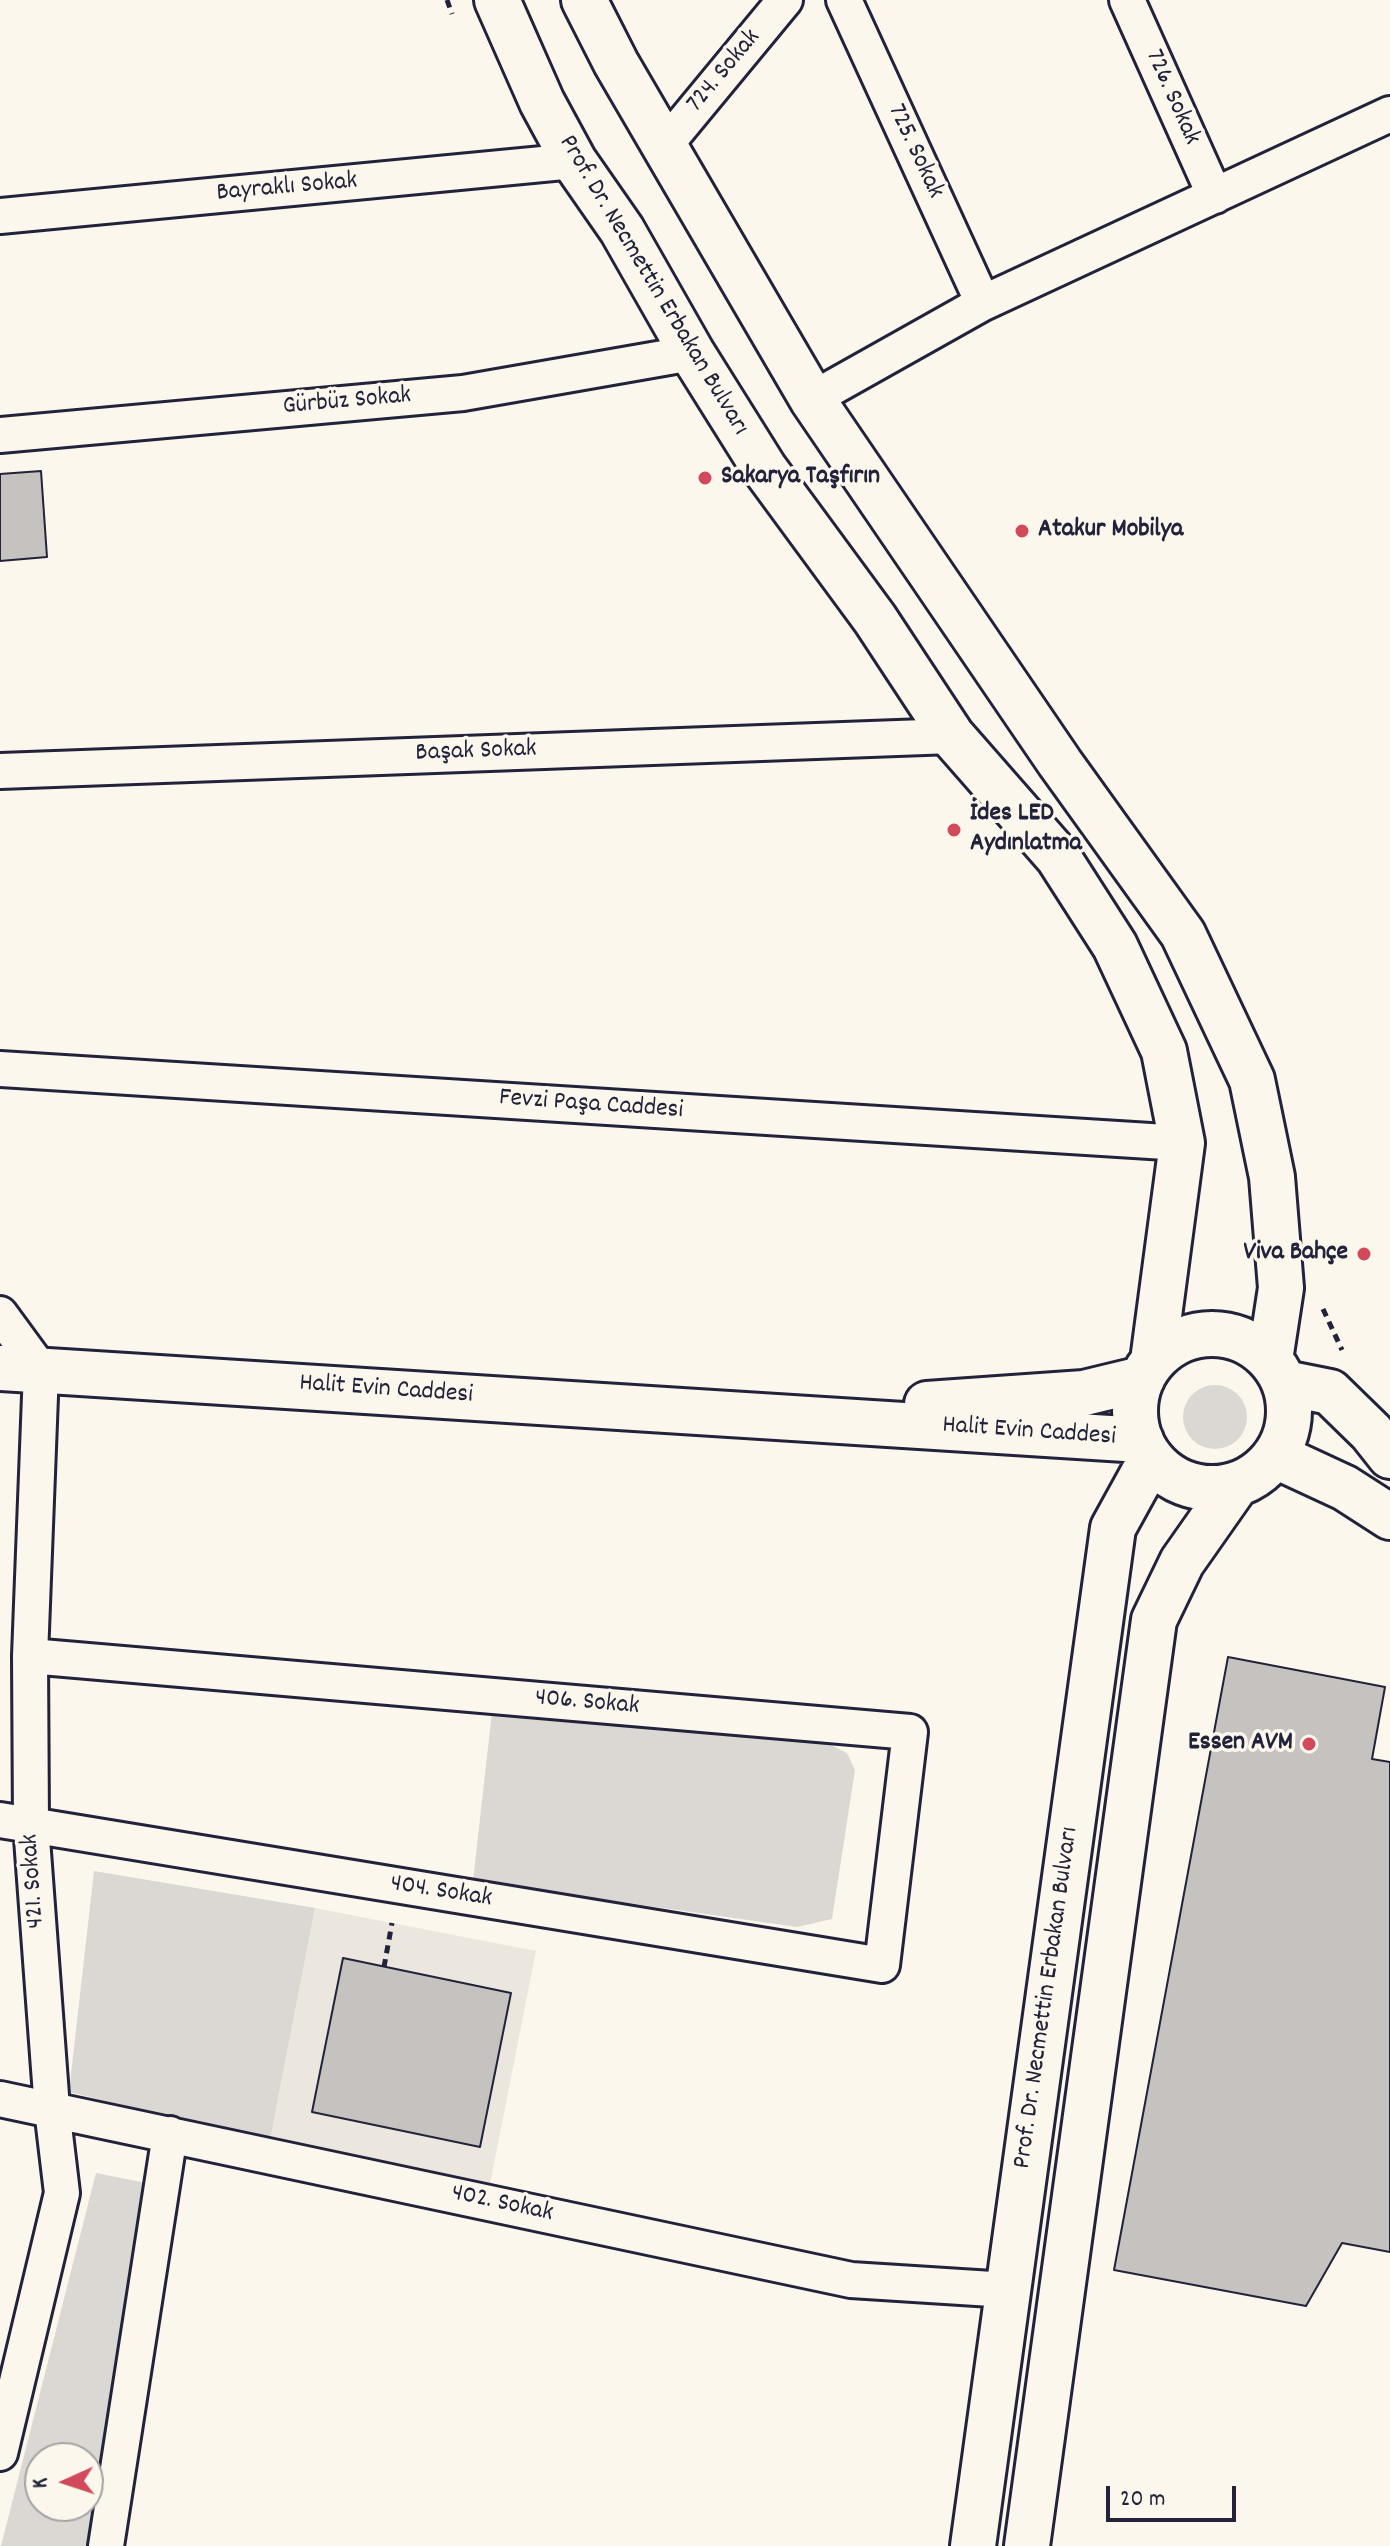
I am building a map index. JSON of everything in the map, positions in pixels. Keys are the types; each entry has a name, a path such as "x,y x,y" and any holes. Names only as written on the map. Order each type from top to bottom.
{"main road":[{"name":"Prof. Dr. Necmettin Erbakan Bulvarı","path":"497,0 542,102 574,161 622,230 692,353 764,468 875,619 952,736 1058,857 1115,946 1164,1051 1182,1143 1148,1370"},
{"path":"584,0 616,63 812,399 1060,763 1183,934 1252,1080 1272,1177 1281,1288 1278,1372 1289,1421 1276,1456 1258,1474 1236,1485 1213,1489 1189,1485 1169,1475 1146,1450 1135,1420 1136,1399 1148,1370 1174,1344 1198,1335 1225,1335 1250,1343 1278,1372 1330,1392 1371,1432 1390,1456"},
{"name":"Halit Evin Caddesi","path":"20,1369 773,1415 1146,1450"},
{"name":"Halit Evin Caddesi","path":"773,1415 1084,1393 1148,1370"},
{"name":"Prof. Dr. Necmettin Erbakan Bulvarı","path":"973,2546 1113,1528 1146,1450"},
{"path":"1276,1456 1345,1488 1390,1517"},
{"name":"Prof. Dr. Necmettin Erbakan Bulvarı","path":"1027,2546 1154,1620 1182,1562 1236,1485"}],"street":[{"name":"724. Sokak","path":"666,144 785,0"},
{"name":"725. Sokak","path":"844,0 983,303"},
{"name":"726. Sokak","path":"1127,0 1215,196"},
{"path":"812,399 983,303 1390,114"},
{"name":"Bayraklı Sokak","path":"0,216 574,161"},
{"name":"Gürbüz Sokak","path":"0,435 463,393 692,353"},
{"name":"Başak Sokak","path":"0,771 952,736"},
{"name":"Fevzi Paşa Caddesi","path":"0,1069 1182,1143"},
{"path":"0,1314 20,1369"},
{"name":"421. Sokak","path":"0,2453 62,2193 15,1822 30,1656 20,1369"},
{"name":"406. Sokak","path":"30,1656 910,1732 882,1965"},
{"name":"404. Sokak","path":"15,1822 882,1965"},
{"name":"402. Sokak","path":"0,2099 851,2280 1008,2290"},
{"path":"106,2546 170,2134"}],"path":[{"path":"447,0 457,27"},
{"path":"384,1967 392,1922"}],"shaded area":[{"path":"1215,1385 1233,1391 1241,1399 1247,1417 1241,1435 1233,1443 1215,1449 1197,1443 1189,1435 1183,1417 1189,1399 1197,1391"},
{"path":"492,1712 823,1741 847,1753 855,1770 832,1919 797,1927 473,1881"},
{"path":"94,1871 315,1908 270,2140 69,2092"},
{"path":"315,1908 536,1951 490,2184 270,2140"},
{"path":"96,2173 146,2183 104,2450 104,2442 27,2442"},
{"path":"24,2456 24,2522 93,2522 89,2546 1,2546"}],"building":[{"path":"41,471 47,557 0,561 0,474"},
{"path":"1228,1657 1385,1687 1372,1759 1390,1762 1390,2252 1342,2243 1306,2306 1114,2270"},
{"path":"343,1958 511,1993 480,2147 312,2112"}],"place":[{"name":"Sakarya Taşfırın","path":"705,478"},
{"name":"Atakur Mobilya","path":"1022,531"},
{"name":"İdes LED Aydınlatma","path":"954,830"},
{"name":"Viva Bahçe","path":"1364,1254"},
{"name":"Essen AVM","path":"1309,1744"}]}
